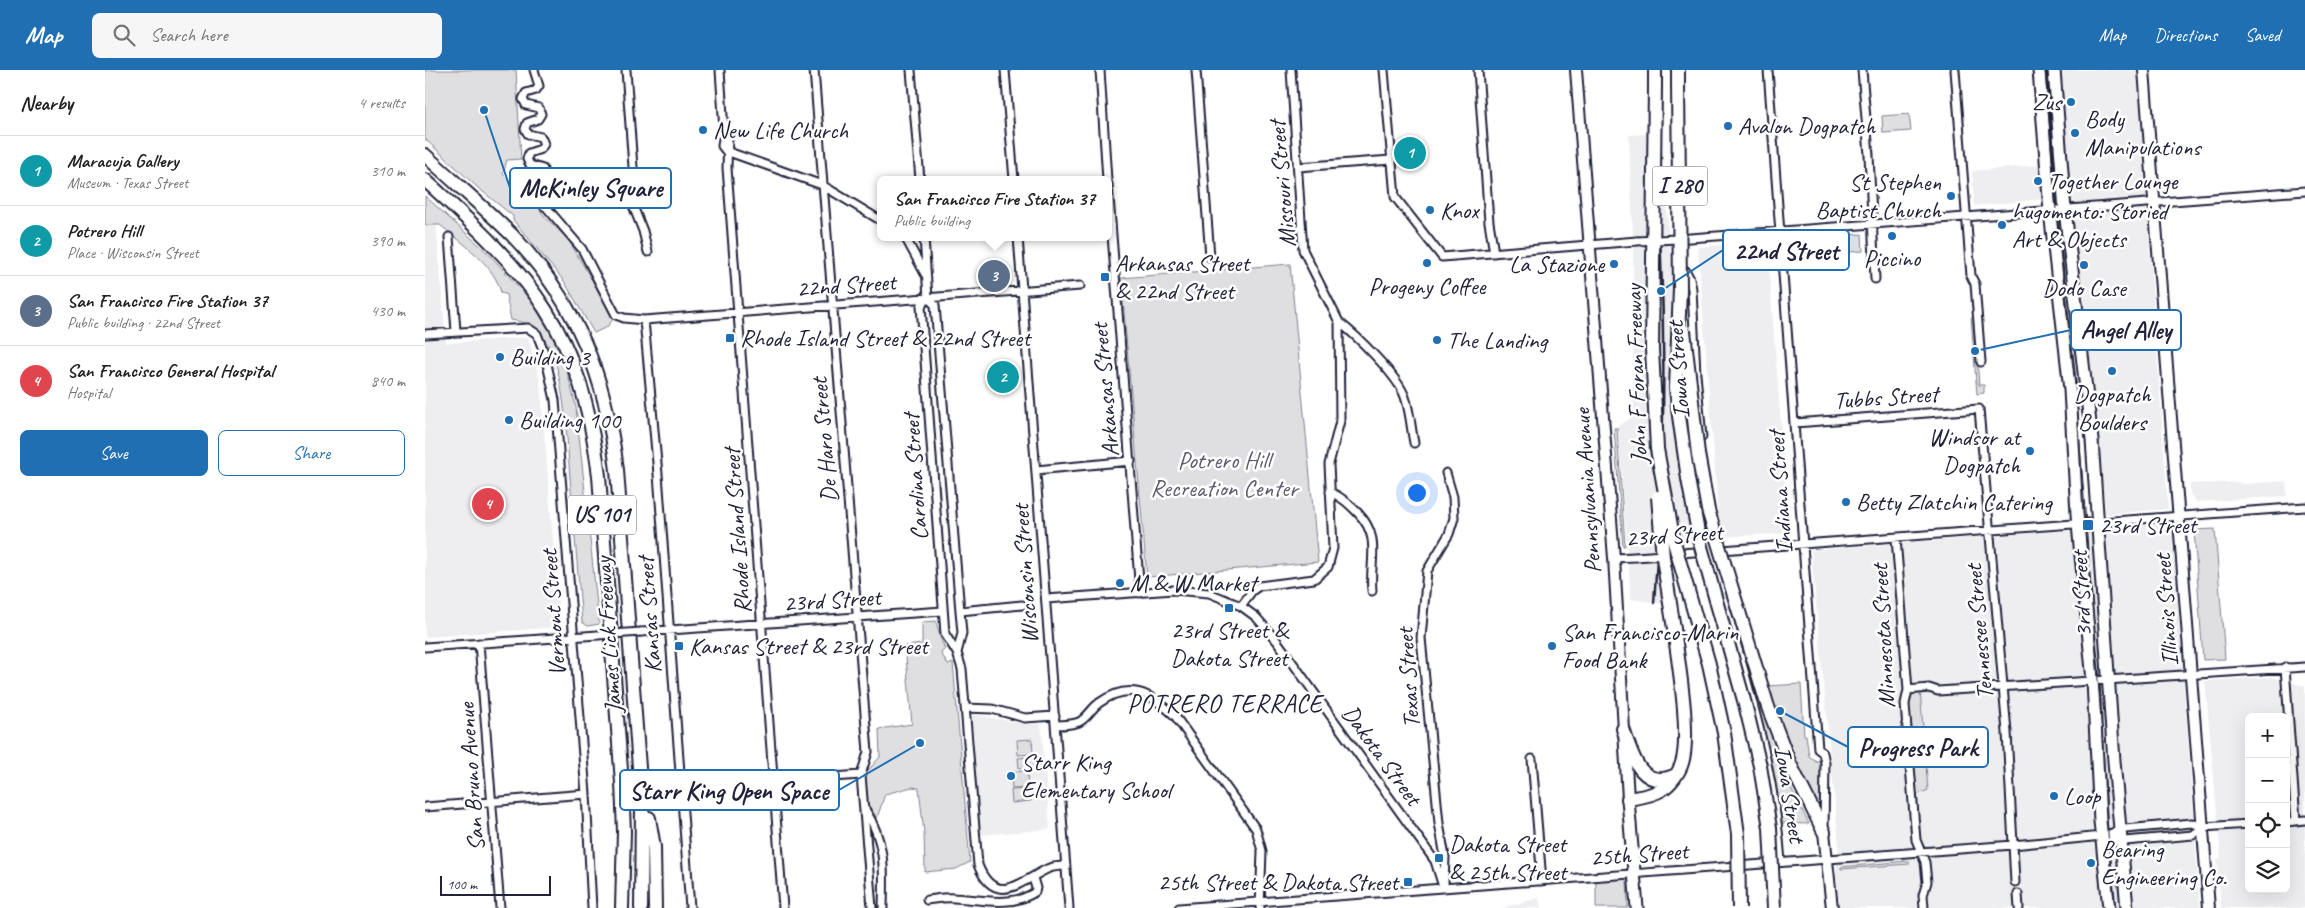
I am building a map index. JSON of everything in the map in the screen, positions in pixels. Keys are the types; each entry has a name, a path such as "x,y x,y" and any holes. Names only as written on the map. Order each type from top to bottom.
{"highway":[{"name":"John F Foran Freeway","path":"1655,70 1651,349 1657,449 1674,542 1709,664 1724,733 1739,834 1739,908"},
{"name":"I 280","path":"1678,70 1679,289 1676,388 1688,479 1709,576 1745,704 1760,766 1771,838 1774,908"},
{"name":"James Lick Freeway","path":"425,155 501,224 545,273 575,322 597,374 609,420 617,470 640,775 643,840 641,908"},
{"name":"James Lick Freeway","path":"425,180 486,235 529,283 547,309 563,338 585,397 599,476 622,783 624,832 622,908"},
{"path":"1679,289 1698,454 1708,510 1768,707 1789,762 1824,832"},
{"path":"1628,799 1651,795 1661,790 1679,770 1684,756 1684,725 1680,677 1663,558 1654,417"},
{"path":"1623,729 1633,758 1640,771 1646,775 1661,779 1668,779 1676,774"},
{"path":"640,775 654,847 655,908"}],"main road":[{"name":"3rd Street","path":"2039,70 2050,211 2071,390 2078,525 2093,681 2101,836 2109,908"},
{"name":"3rd Street","path":"2054,70 2065,210 2092,440 2108,680 2127,908"},
{"name":"Pennsylvania Avenue","path":"1628,799 1637,908"}],"street":[{"path":"534,70 539,82 537,89 526,93 523,99 526,105 537,107 541,112 540,118 527,123 525,127 527,133 539,136 543,140 542,148 529,153 527,159 530,165 543,169 544,206"},
{"path":"625,70 634,182 631,201 643,231 648,252"},
{"name":"Rhode Island Street","path":"720,70 724,131 722,146 726,151 739,312 783,908"},
{"name":"De Haro Street","path":"814,70 868,752 861,775 872,908"},
{"path":"911,70 919,176"},
{"path":"1005,70 1014,176"},
{"path":"1100,70 1107,176"},
{"path":"1196,70 1210,257"},
{"name":"Missouri Street","path":"1241,606 1252,590 1259,586 1314,579 1328,567 1333,548 1329,464 1340,421 1339,322 1303,250 1291,70"},
{"path":"1384,70 1395,197 1442,257 2305,191"},
{"path":"1478,70 1489,222 1494,253"},
{"name":"Pennsylvania Avenue","path":"1576,70 1614,558 1628,799"},
{"name":"Indiana Street","path":"1768,70 1818,749 1823,753 1825,763 1824,832 1832,908"},
{"path":"1861,70 1869,155 1875,279"},
{"path":"1955,70 1971,276 1975,284 1981,362"},
{"name":"Illinois Street","path":"2144,70 2209,908"},
{"path":"726,151 822,185 877,218"},
{"path":"1298,167 1391,160"},
{"path":"536,195 544,206"},
{"name":"22nd Street","path":"544,206 582,249 616,315 624,318 644,320 1080,286"},
{"path":"425,334 457,331 449,237"},
{"name":"Iowa Street","path":"1679,238 1685,270 1692,288 1696,374 1703,444 1700,470 1710,552 1764,746 1773,788 1781,862"},
{"path":"908,241 915,252 927,279"},
{"name":"Carolina Street","path":"924,241 928,298 935,305 962,634 957,653"},
{"name":"Wisconsin Street","path":"1018,241 1069,908"},
{"name":"Arkansas Street","path":"1111,241 1131,461 1140,592"},
{"name":"Carolina Street","path":"928,298 921,306 945,634 957,653 962,669 979,867 987,881 1000,888 1017,887 1049,868 1066,866"},
{"name":"Kansas Street","path":"644,320 658,474 689,908"},
{"path":"1339,322 1382,363 1401,387 1406,398 1414,443"},
{"name":"Vermont Street","path":"457,331 523,326 537,334 552,379 586,794 592,908"},
{"name":"Tubbs Street","path":"1795,423 1979,409"},
{"name":"Tennessee Street","path":"1979,409 1988,531 2003,687 2015,882"},
{"path":"1036,470 1131,461"},
{"name":"Texas Street","path":"1443,887 1446,874 1445,857 1439,823 1421,638 1427,570 1449,534 1454,518 1453,497 1446,473"},
{"path":"1330,492 1342,498 1370,528 1372,538 1371,591"},
{"name":"23rd Street","path":"1614,558 2305,507"},
{"name":"Minnesota Street","path":"1896,538 1908,690 1905,704 1916,840 1922,851 1927,882 1923,895 1924,908"},
{"path":"1046,599 1192,590 1228,599 1241,606"},
{"path":"960,611 1022,605"},
{"name":"Dakota Street","path":"1241,606 1267,629 1435,861 1443,887"},
{"name":"23rd Street","path":"425,648 943,611"},
{"name":"San Bruno Avenue","path":"479,643 500,908"},
{"path":"2285,667 2296,821"},
{"path":"1908,690 1929,688 1938,691 2305,667"},
{"path":"1055,725 1069,725 1080,721 1090,714 1096,705 1115,694 1140,692 1161,702 1175,716 1256,829 1262,851 1259,905"},
{"path":"965,708 992,709 1025,718 1055,716"},
{"path":"1532,758 1542,880"},
{"path":"681,788 861,775"},
{"path":"425,807 586,794"},
{"name":"De Haro Street","path":"863,806 876,827 884,858 883,908"},
{"path":"2290,822 2305,820"},
{"name":"25th Street","path":"1179,908 1259,905 1443,887 2013,845 2101,836 2121,829 2192,823 2203,828 2245,824"},
{"name":"25th Street","path":"2101,836 2122,841 2193,835 2203,828"},
{"path":"927,900 951,898 1005,901 1019,899 1035,892 1036,888 1033,878"},
{"path":"2018,894 2019,908"}],"shaded area":[{"path":"2060,70 2137,70 2168,509 2106,514 2070,207"},
{"path":"1661,133 1693,543 1671,545 1665,604 1631,599 1618,426 1633,417 1633,237 1629,135"},
{"path":"2041,165 2044,199 1974,206 1972,171"},
{"path":"425,210 436,222 446,343 528,337 540,380 560,627 425,637"},
{"path":"1767,241 1789,533 1720,537 1698,247"},
{"path":"2286,481 2287,496 2197,502 2190,494 2190,484 2238,482 2243,484"},
{"path":"2172,523 2200,908 1839,908 1836,872 1839,846 1811,550"},
{"path":"2272,677 2305,686 2305,908 2221,908 2217,859 2221,858 2205,681"},
{"name":"Starr King Elementary School","path":"972,714 1025,724 1041,724 1050,829 980,835"},
{"path":"1539,898 1541,908 1501,908"}],"green space":[{"path":"425,70 516,70 521,159 507,160 503,174 523,195 528,192 545,217 568,239 614,318 607,327 594,333 564,281 513,220 513,216 477,187 425,139"},
{"path":"1909,114 1911,131 1883,133 1882,116"},
{"path":"425,196 488,253 533,303 561,347 576,407 599,624 588,626 582,622 564,406 552,352 538,331 522,322 511,320 506,294 501,293 492,273 467,246 440,225 425,225"},
{"path":"1862,234 1863,251 1792,256 1791,239"},
{"name":"Potrero Hill Recreation Center","path":"1290,264 1318,562 1147,577 1121,278"},
{"path":"1974,317 1979,385 1984,385 1984,393 1977,394 1971,318"},
{"path":"1614,428 1617,428 1625,546 1623,546"},
{"path":"2215,529 2225,659 2203,660 2194,530"},
{"path":"936,621 945,649 941,653 948,665 953,663 970,862 956,869 925,872 924,833 919,788 912,787 885,794 877,818 868,805 864,775 880,757 879,729 912,724 905,646 922,644 922,622"},
{"path":"1801,684 1804,735 1806,735 1809,756 1816,761 1821,761 1821,805 1815,802 1784,740 1773,747 1779,764 1809,824 1777,823 1750,687"},
{"path":"1920,690 1928,790 1916,795 1908,703 1909,696 1915,691"},
{"path":"1032,739 1033,754 1018,755 1017,740"},
{"path":"1038,756 1039,767 1019,768 1018,758"},
{"path":"1027,771 1028,788 1012,789 1011,772"},
{"path":"1030,789 1031,801 1012,803 1011,790"},
{"path":"1909,861 1909,864 1841,869 1841,867"},
{"path":"1627,879 1628,908 1596,908 1596,881"}],"tram line":[{"path":"2045,70 2057,224 2077,405 2103,746 2110,866 2115,908"}],"railway":[{"path":"1654,147 1663,318 1663,432 1654,603"}],"place":[{"name":"Zus","path":"2071,102"},
{"name":"McKinley Square","path":"484,110"},
{"name":"Avalon Dogpatch","path":"1728,126"},
{"name":"New Life Church","path":"703,130"},
{"name":"Body Manipulations","path":"2075,133"},
{"name":"Maracuja Gallery","path":"1410,153"},
{"name":"Together Lounge","path":"2038,181"},
{"name":"St Stephen Baptist Church","path":"1951,196"},
{"name":"Knox","path":"1430,210"},
{"name":"hugomento: Storied Art & Objects","path":"2002,225"},
{"name":"Piccino","path":"1892,236"},
{"name":"Progeny Coffee","path":"1427,263"},
{"name":"La Stazione","path":"1614,264"},
{"name":"Dodo Case","path":"2084,265"},
{"name":"San Francisco Fire Station 37","path":"994,276"},
{"name":"Arkansas Street & 22nd Street","path":"1105,277"},
{"name":"22nd Street","path":"1661,291"},
{"name":"Rhode Island Street & 22nd Street","path":"730,338"},
{"name":"The Landing","path":"1437,340"},
{"name":"Angel Alley","path":"1975,351"},
{"name":"Building 3","path":"500,357"},
{"name":"Dogpatch Boulders","path":"2112,371"},
{"name":"Potrero Hill","path":"1003,377"},
{"name":"Building 100","path":"509,420"},
{"name":"Windsor at Dogpatch","path":"2030,451"},
{"name":"Betty Zlatchin Catering","path":"1846,502"},
{"name":"San Francisco General Hospital","path":"488,504"},
{"name":"23rd Street","path":"2088,525"},
{"name":"M & W Market","path":"1120,583"},
{"name":"23rd Street & Dakota Street","path":"1229,608"},
{"name":"Kansas Street & 23rd Street","path":"679,646"},
{"name":"San Francisco-Marin Food Bank","path":"1552,646"},
{"name":"Progress Park","path":"1780,711"},
{"name":"Starr King Open Space","path":"920,743"},
{"name":"Starr King Elementary School","path":"1011,776"},
{"name":"Loop","path":"2054,796"},
{"name":"Dakota Street & 25th Street","path":"1439,858"},
{"name":"Bearing Engineering Co.","path":"2091,863"},
{"name":"25th Street & Dakota Street","path":"1408,882"}],"district":[{"name":"POTRERO TERRACE","path":"1225,704"}]}
